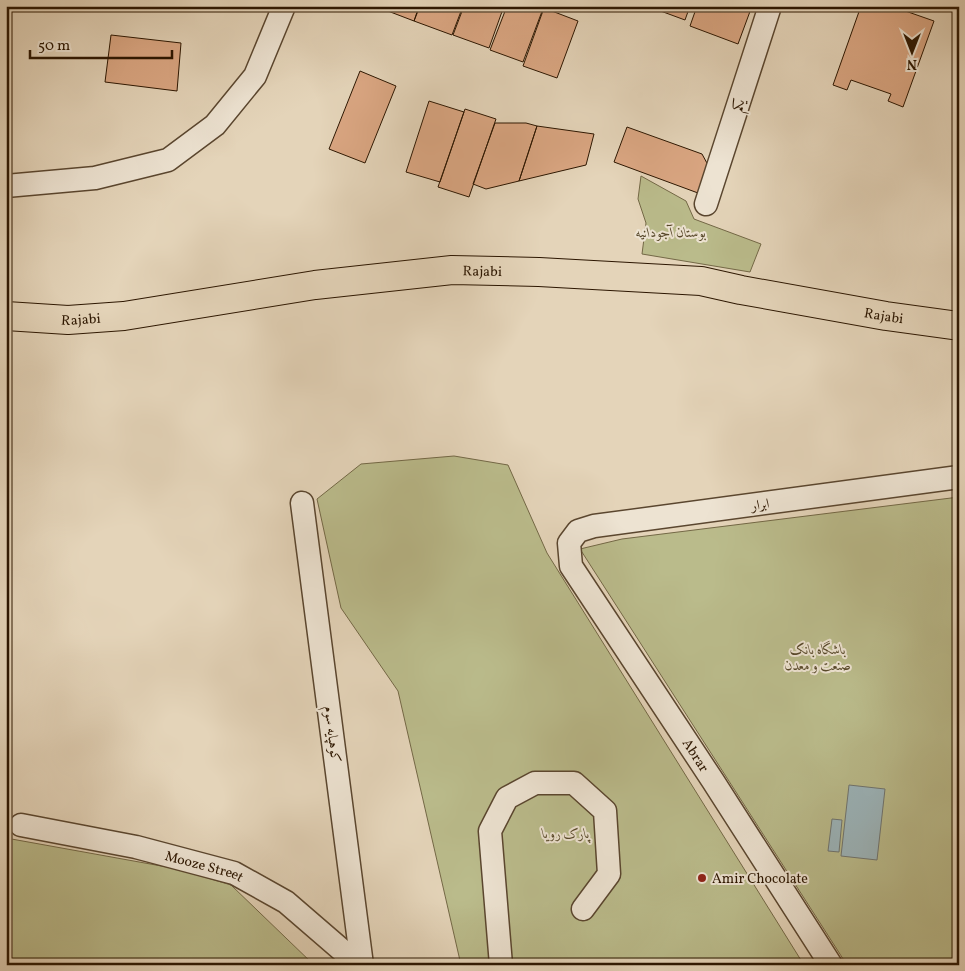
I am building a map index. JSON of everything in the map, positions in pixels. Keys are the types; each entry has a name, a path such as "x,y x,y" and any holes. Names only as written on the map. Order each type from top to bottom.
{"main road":[{"name":"Rajabi","path":"6,316 68,320 124,316 315,285 452,270 539,272 701,281 740,290 866,312 959,326"}],"street":[{"path":"6,186 95,178 168,160 215,125 255,76 284,6"},
{"name":"یکم","path":"706,204 770,6"},
{"name":"Abrar","path":"831,965 713,780 571,566 569,543 578,531 594,526 959,477"},
{"name":"کوهپایه سوم","path":"302,503 360,965"},
{"path":"501,965 490,831 507,798 535,783 574,783 604,811 609,874 583,909"},
{"name":"Mooze Street","path":"21,825 136,847 234,873 286,902 360,965"}],"green space":[{"name":"بوستان آجودانیه","path":"641,176 686,201 694,219 761,244 750,272 642,254 646,223 638,199"},
{"name":"پارک رویا","path":"454,456 508,465 547,553 804,965 461,965 398,691 341,608 317,499 361,464"},
{"name":"باشگاه بانک صنعت و معدن","path":"959,497 959,965 847,965 580,549 622,539"},
{"path":"6,838 178,869 231,885 314,965 6,965"}],"water":[{"path":"849,785 885,789 877,860 841,856"},
{"path":"832,819 842,820 839,852 828,851"}],"building":[{"path":"381,6 419,6 414,21 380,8"},
{"path":"420,6 463,6 452,35 414,21"},
{"path":"464,6 504,6 489,48 453,35"},
{"path":"507,6 544,6 523,62 490,50"},
{"path":"595,6 609,6 607,11"},
{"path":"647,6 690,6 685,20"},
{"path":"697,6 752,6 738,44 690,26"},
{"path":"861,6 891,6 934,21 903,107 888,101 891,94 851,80 847,90 833,85"},
{"path":"544,8 578,21 557,78 523,66"},
{"path":"111,35 181,43 177,91 105,82"},
{"path":"360,71 396,86 365,163 329,149"},
{"path":"429,101 464,112 440,182 406,172"},
{"path":"465,109 496,119 469,197 438,187"},
{"path":"495,123 526,123 537,126 519,181 486,189 473,184"},
{"path":"537,126 594,134 586,165 519,181"},
{"path":"627,127 702,154 708,165 698,193 614,162"}],"place":[{"name":"Amir Chocolate","path":"702,878"}]}
